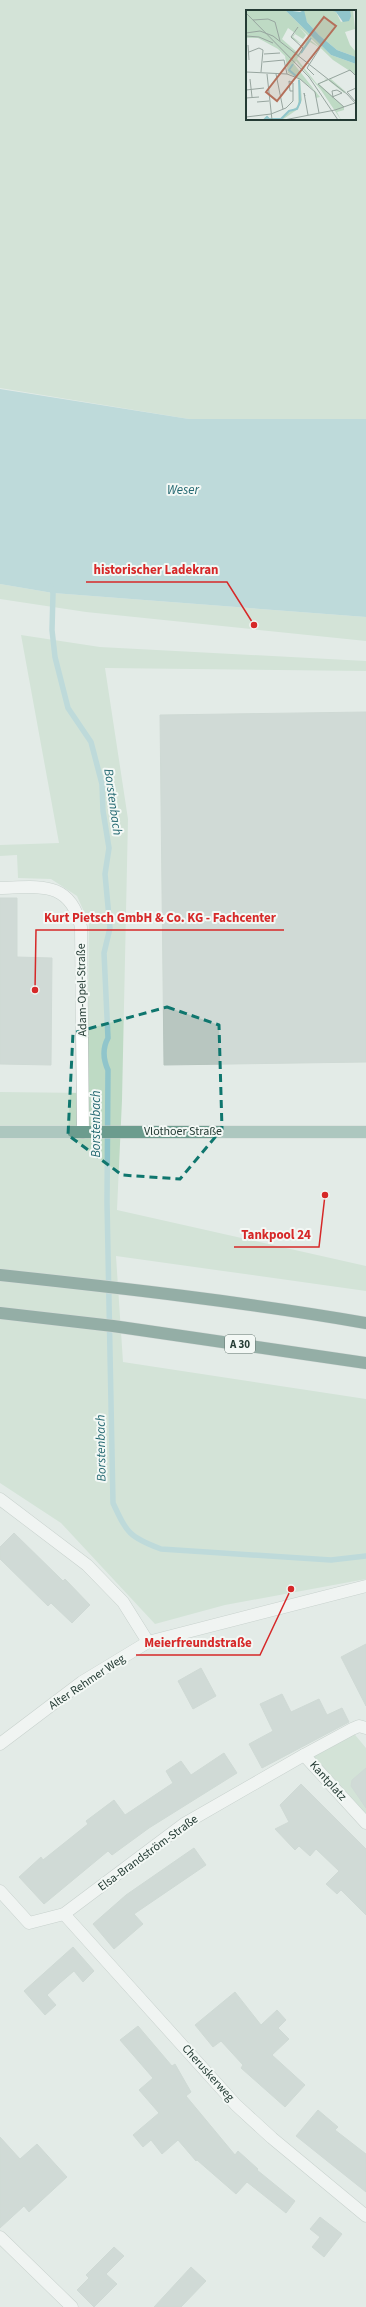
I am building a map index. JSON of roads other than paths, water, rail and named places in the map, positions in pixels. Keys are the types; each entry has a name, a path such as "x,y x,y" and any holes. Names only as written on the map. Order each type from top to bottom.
{"highway":[{"path":"0,1275 113,1287 308,1313 366,1324"},
{"name":"A 30","path":"0,1313 100,1324 366,1363"}],"main road":[{"name":"Vlothoer Straße","path":"0,1132 366,1132"}],"street":[{"name":"Adam-Opel-Straße","path":"0,888 50,888 63,893 73,904 78,916 81,927 83,1132"},
{"path":"0,1499 87,1565 123,1602 148,1642"},
{"name":"Alter Rehmer Weg","path":"0,1744 82,1682 148,1642 366,1586"},
{"name":"Kantplatz","path":"366,1728 359,1726 352,1729 304,1755 366,1823"},
{"name":"Elsa-Brandström-Straße","path":"0,1891 28,1923 64,1914 184,1824 304,1755"},
{"name":"Cheruskerweg","path":"64,1914 236,2105 272,2138 366,2216"},
{"path":"0,2237 72,2307"}],"water":[{"name":"Weser","path":"0,389 189,419 366,419 366,617 53,593 0,584"}],"waterway":[{"name":"Borstenbach","path":"51,586 53,593 52,630 55,657 68,708 91,742 102,784 103,811 109,848 105,874 110,928 104,953 108,1038 104,1054 108,1070 107,1202 113,1503 130,1533 142,1541 161,1549 331,1560 366,1556"}],"place":[{"name":"historischer Ladekran","path":"254,625"},
{"name":"Kurt Pietsch GmbH & Co. KG - Fachcenter","path":"35,990"},
{"name":"Tankpool 24","path":"325,1195"},
{"name":"Meierfreundstraße","path":"291,1589"}]}
